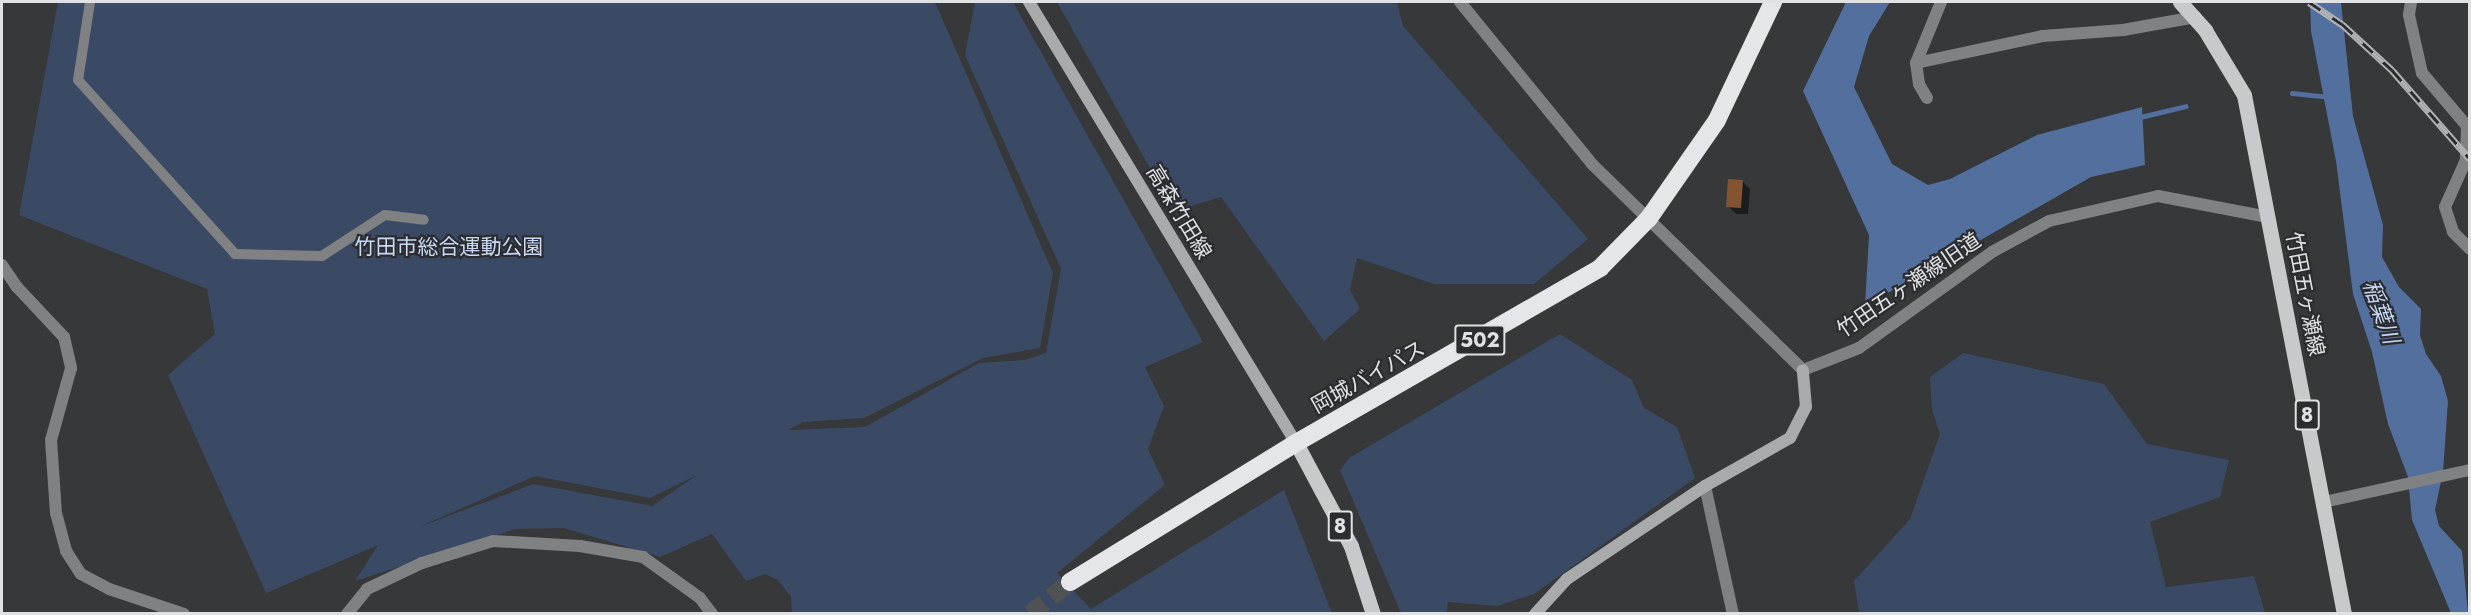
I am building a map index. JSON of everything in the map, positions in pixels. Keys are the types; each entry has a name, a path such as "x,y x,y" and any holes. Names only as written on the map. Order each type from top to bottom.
{"highway":[{"name":"岡城バイパス","path":"1070,582 1296,443 1567,290 1600,268 1649,218 1717,120 1773,2"}],"main road":[{"name":"高森竹田線","path":"1029,2 1296,443"},
{"name":"竹田五ヶ瀬線","path":"2180,2 2196,17 2244,95 2344,614"},
{"path":"1535,614 1567,579 1705,486 1790,438 1806,408 1803,370"},
{"name":"8","path":"1296,443 1351,546 1373,614"}],"street":[{"path":"1460,2 1593,165 1649,218 1717,290 1803,370"},
{"path":"1928,98 1919,84 1916,63 1941,2"},
{"path":"2411,2 2409,15 2421,73 2467,126 2466,160 2445,207 2453,232 2469,249"},
{"path":"1916,63 2043,36 2123,30 2196,17"},
{"name":"竹田五ヶ瀬線旧道","path":"1803,370 1858,348 1992,252 2049,221 2157,196 2268,217"},
{"path":"2,265 17,287 64,337 71,368 51,440 56,513 66,551 81,574 109,589 184,614"},
{"path":"2324,502 2469,470"},
{"path":"1705,486 1733,614"},
{"path":"347,614 368,589 422,563 493,541 580,546 644,557 700,598 712,614"}],"lane":[{"path":"90,2 78,80 235,254 322,256 385,215 424,219"}],"green space":[{"name":"竹田市総合運動公園","path":"58,2 935,2 1053,273 1040,348 983,358 864,418 803,422 788,430 865,427 979,363 1025,360 1046,353 1061,269 965,55 975,2 1013,2 1203,342 1145,367 1164,406 1148,449 1165,485 1057,573 1091,609 1284,490 1332,613 792,613 791,597 778,580 765,574 746,581 712,534 660,557 564,528 515,529 355,581 378,545 266,593 168,375 215,334 207,289 19,215","holes":["697,475 652,506 533,484 419,527 535,476 650,498"]},
{"path":"1057,2 1397,2 1403,26 1588,239 1534,284 1434,284 1357,258 1350,290 1360,309 1324,341 1221,197 1188,207 1152,172"},
{"path":"1560,334 1632,380 1644,408 1677,427 1695,478 1534,594 1497,606 1448,602 1446,613 1401,613 1340,470 1349,458"},
{"path":"1963,353 2104,384 2147,444 2229,460 2220,497 2150,522 2166,587 2254,576 2265,613 1859,613 1854,581 1910,519 1940,434 1932,410 1930,377"}],"water":[{"path":"1846,2 1890,2 1869,36 1854,87 1892,164 1928,185 1950,179 2037,135 2142,107 2145,165 2091,177 1865,306 1869,235 1803,91"},
{"name":"稲葉川","path":"2310,2 2341,2 2353,116 2383,225 2382,257 2399,287 2421,309 2420,335 2426,354 2441,376 2448,401 2443,472 2435,510 2439,526 2462,551 2468,613 2451,613 2412,520 2408,477 2388,424 2372,352 2353,294 2336,161 2311,31"}],"building":[{"path":"1728,179 1743,180 1741,208 1726,207"}],"waterway":[{"path":"2292,93 2329,97"},
{"path":"2136,118 2186,106"}],"tunnel":[{"path":"1030,614 1070,582"}],"railway":[{"path":"2309,2 2342,24 2392,70 2470,159"}]}
